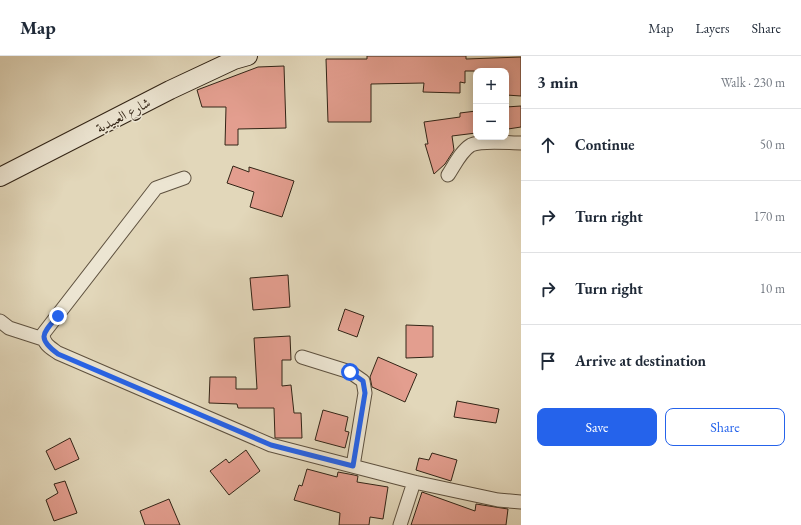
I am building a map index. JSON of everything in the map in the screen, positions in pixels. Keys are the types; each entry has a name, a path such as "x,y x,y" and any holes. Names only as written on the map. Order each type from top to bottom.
{"main road":[{"name":"شارع العبيدية","path":"0,177 170,90 234,60 248,56"}],"street":[{"path":"448,175 463,153 471,145 500,142 521,143"},
{"path":"43,339 43,334 156,188 184,178"},
{"path":"0,321 9,328 43,339 48,346 58,354 271,445 414,482 498,500 521,502"},
{"path":"302,357 350,372 363,381 365,393 353,466"},
{"path":"400,525 414,482"}],"building":[{"path":"367,56 466,56 466,59 521,57 521,96 509,95 509,68 473,68 473,71 465,71 465,83 460,82 460,93 423,92 424,83 371,84 371,122 328,122 326,59 367,59"},
{"path":"284,66 286,128 238,129 238,145 225,145 226,107 202,107 197,90 258,67"},
{"path":"521,106 521,127 509,129 509,107"},
{"path":"473,111 473,133 452,136 454,150 445,164 434,174 425,144 428,144 424,122 460,117 460,113"},
{"path":"233,166 249,172 249,167 294,181 282,217 250,207 254,192 227,183"},
{"path":"288,275 290,307 253,310 250,278"},
{"path":"345,309 364,316 357,337 338,330"},
{"path":"406,325 433,326 433,357 406,358"},
{"path":"290,336 291,360 282,360 282,386 291,385 294,413 301,413 302,438 275,438 274,408 238,408 237,404 209,403 210,377 236,377 236,389 257,389 254,338"},
{"path":"378,357 417,374 405,402 372,387 370,377"},
{"path":"457,401 499,409 496,423 454,417"},
{"path":"323,410 348,417 345,431 349,432 345,448 315,440"},
{"path":"70,438 79,459 55,470 46,451"},
{"path":"246,450 260,471 229,495 210,471 226,459 229,463"},
{"path":"432,453 457,460 451,481 416,470 419,458 429,460"},
{"path":"307,469 337,477 338,472 354,475 358,476 357,482 388,487 383,519 370,517 369,525 339,525 340,513 294,500 299,485 302,486"},
{"path":"65,481 77,513 54,521 46,500 58,493 54,484"},
{"path":"422,492 475,511 476,504 508,509 506,525 411,525"},
{"path":"169,499 180,525 145,525 140,511"}],"route":[{"path":"58,316 43,334 43,339 48,346 58,354 271,445 353,466 365,393 363,381 350,372"}]}
